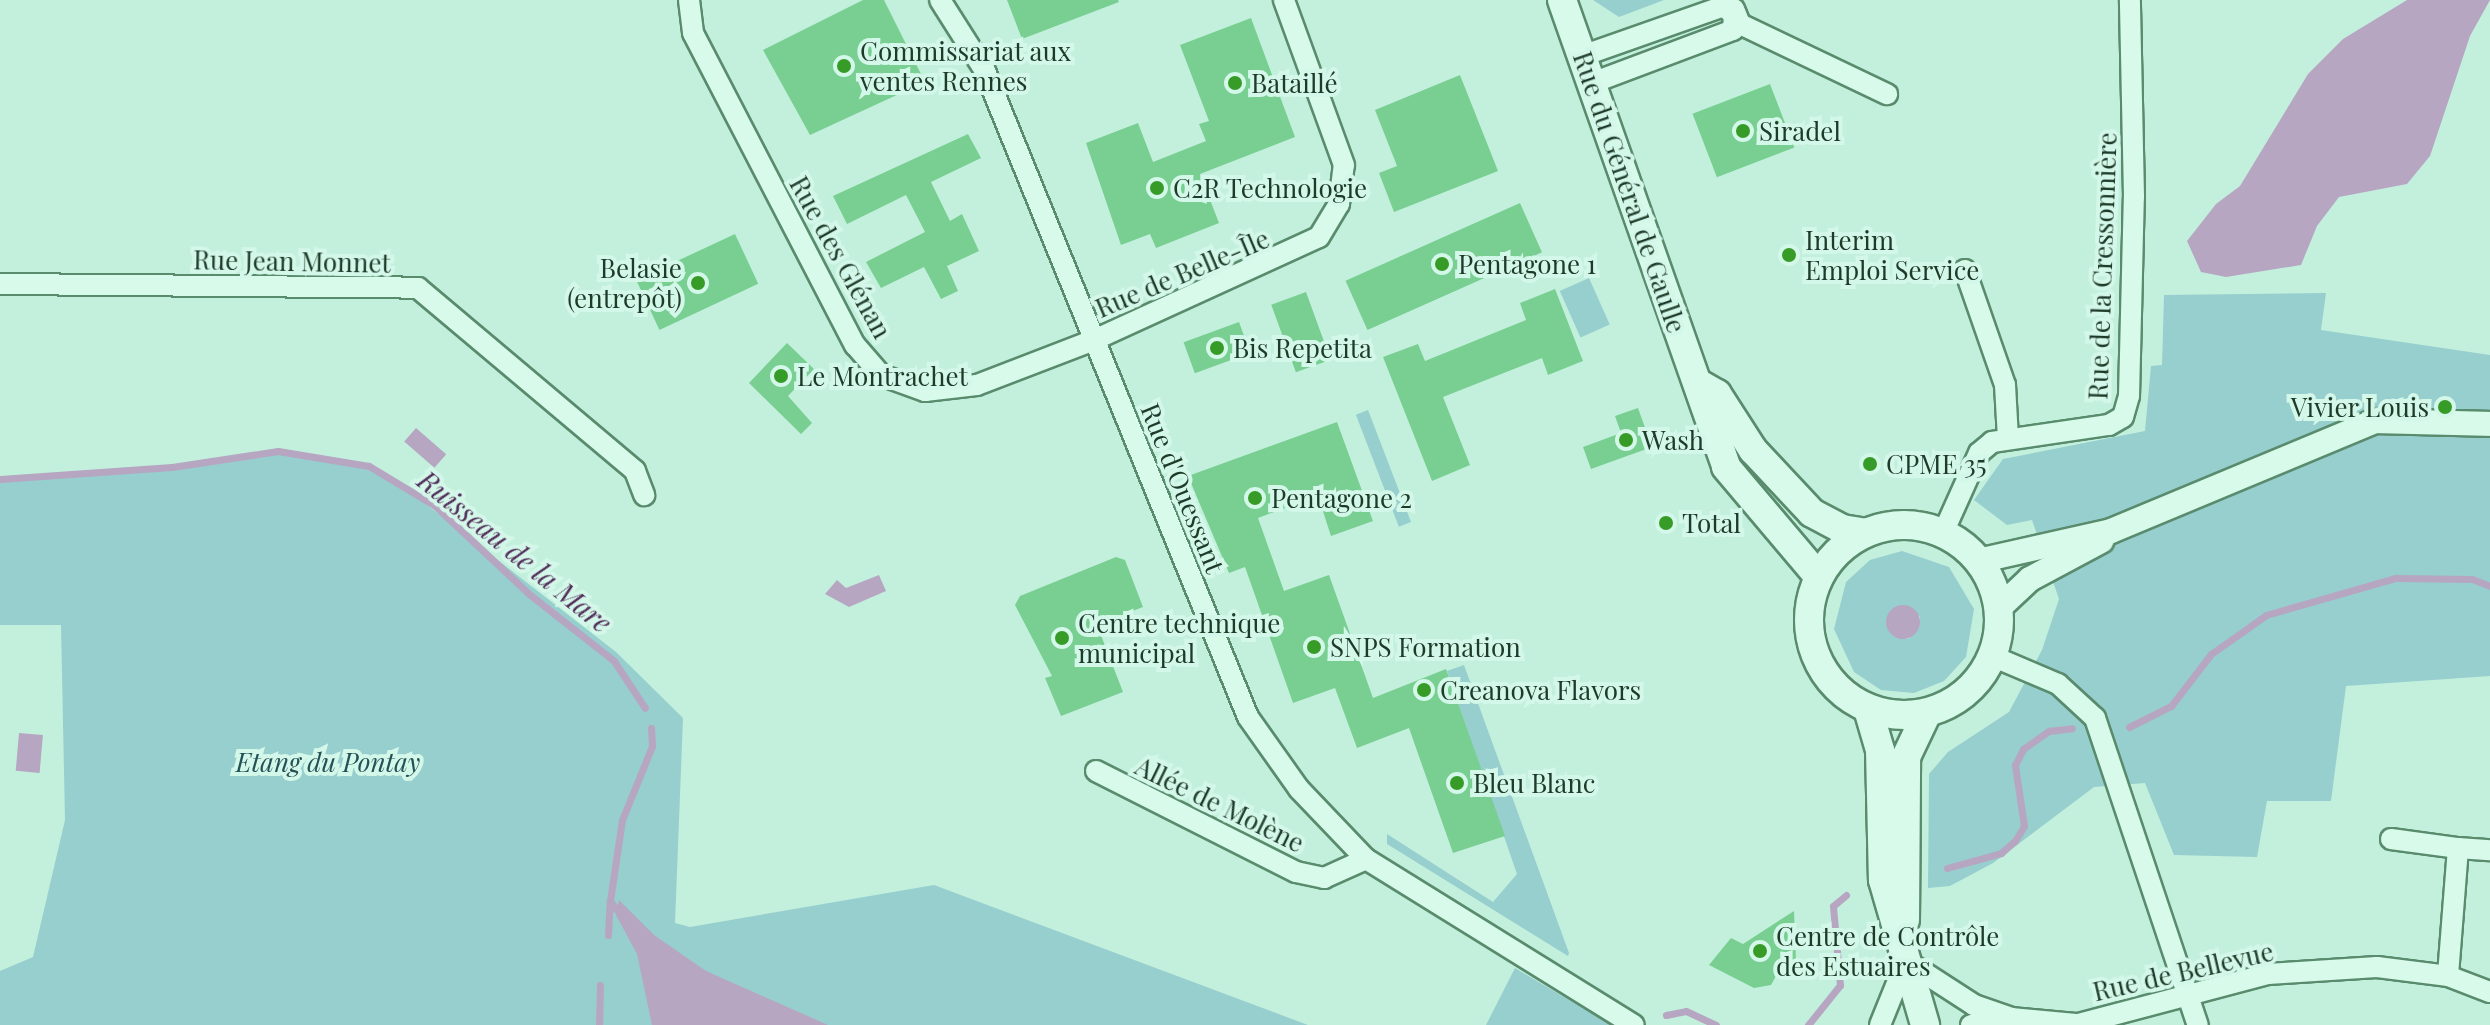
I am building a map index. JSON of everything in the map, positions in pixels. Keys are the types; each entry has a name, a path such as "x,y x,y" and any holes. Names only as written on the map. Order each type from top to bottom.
{"main road":[{"name":"Rue du Général de Gaulle","path":"1562,0 1698,383 1699,404 1726,467 1819,577"},
{"name":"Rue du Général de Gaulle","path":"1698,383 1717,394 1753,450 1812,513 1842,529 1866,533"},
{"path":"1918,526 1943,533 1978,561 1999,608 1992,656 1954,701 1927,713 1868,709 1844,695 1813,650 1808,622 1819,577 1847,543 1866,533 1918,526"},
{"path":"1868,709 1880,750 1883,880 1925,1025"},
{"path":"1906,961 1902,796 1909,744 1927,713"}],"street":[{"name":"Rue des Glénan","path":"689,0 693,33 855,345 881,375 925,391 961,389 1094,340"},
{"name":"Rue d'Ouessant","path":"940,0 985,71 1248,717 1299,789 1366,859 1634,1025"},
{"name":"Rue de Belle-Île","path":"1094,340 1284,258 1334,220 1344,165 1284,0"},
{"name":"Rue de la Cressonnière","path":"1943,533 1979,453 2008,438 2109,425 2123,417 2129,396 2134,197 2130,0"},
{"path":"1582,56 1724,6 1734,8"},
{"path":"1592,83 1733,30 1734,8"},
{"path":"1734,8 1740,24 1887,94"},
{"path":"1965,270 2005,385 2008,438"},
{"name":"Rue Jean Monnet","path":"0,284 418,288 635,471 644,495"},
{"path":"1999,608 2030,579 2111,531 2359,425 2394,418 2490,424"},
{"path":"1978,561 2111,531"},
{"path":"1992,656 2058,684 2095,718 2198,1025"},
{"name":"Allée de Molène","path":"1096,771 1296,872 1324,878 1366,859"},
{"path":"2391,839 2490,850"},
{"path":"2448,976 2458,848"},
{"path":"1880,1025 1906,961"},
{"name":"Rue de Bellevue","path":"1906,961 1974,1005 2011,1018 2076,1025 2188,991 2299,972 2377,967 2448,976 2490,992"},
{"name":"Rue de Bellevue","path":"1971,1025 2011,1018"}],"green space":[{"path":"1593,0 1664,0 1619,17"},
{"path":"1589,278 1610,325 1581,338 1560,291"},
{"path":"2326,293 2321,330 2490,355 2490,676 2346,686 2331,801 2267,801 2257,857 2174,855 2145,783 2094,787 1993,863 1950,886 1928,888 1929,774 1948,752 2009,712 2042,650 2059,599 2032,520 2007,525 1974,500 2003,459 2145,431 2151,366 2162,365 2164,295"},
{"path":"1368,410 1411,522 1399,527 1356,415"},
{"name":"Etang du Pontay","path":"278,451 369,466 404,487 616,652 683,718 675,923 690,927 934,885 1308,1025 0,1025 0,971 33,957 65,820 61,625 0,625 0,479 172,467"},
{"path":"1902,551 1949,567 1974,609 1966,657 1944,681 1914,693 1881,690 1854,672 1834,629 1846,582 1870,560","holes":["1897,606 1908,606 1920,617 1919,628 1908,639 1892,635"]},
{"path":"1464,665 1568,956 1387,844 1387,834 1493,902 1517,874 1447,671"},
{"path":"1515,968 1611,1025 1486,1025"}],"shaded area":[{"path":"2407,0 2490,0 2470,36 2430,156 2407,184 2339,197 2317,226 2301,265 2226,277 2201,272 2187,241 2216,204 2240,186 2308,74 2343,39"},
{"path":"416,428 446,454 434,468 404,442"},
{"path":"879,575 886,591 849,607 825,594 837,580 846,588"},
{"path":"1903,605 1915,610 1920,622 1915,634 1903,639 1891,634 1886,622 1891,610"},
{"path":"19,733 43,735 40,773 16,771"},
{"path":"619,900 654,935 706,971 828,1025 652,1025 637,954 616,915"}],"building":[{"name":"Commissariat aux ventes Rennes","path":"863,0 884,0 925,82 810,135 763,50"},
{"path":"1007,0 1118,0 1119,2 1022,39"},
{"path":"1251,18 1295,137 1200,174 1219,223 1156,248 1150,234 1121,245 1086,143 1138,123 1153,162 1206,141 1199,124 1209,121 1180,45"},
{"path":"1460,75 1498,171 1394,212 1379,173 1397,166 1375,110"},
{"name":"Siradel","path":"1770,84 1794,147 1717,177 1693,114"},
{"path":"968,134 981,158 931,182 950,221 962,214 979,251 947,266 958,291 941,299 924,267 881,288 866,262 925,232 906,195 847,224 833,196"},
{"name":"Pentagone 1","path":"1520,203 1542,252 1367,330 1346,281"},
{"name":"Belasie (entrepôt)","path":"735,234 758,284 659,330 636,280"},
{"path":"1555,289 1583,361 1548,375 1542,358 1443,397 1470,465 1432,481 1383,357 1418,344 1425,361 1526,320 1520,303"},
{"path":"1306,292 1331,360 1296,372 1271,305"},
{"name":"Bis Repetita","path":"1239,322 1250,353 1195,373 1184,342"},
{"name":"Le Montrachet","path":"787,343 814,369 788,396 812,423 801,434 749,383"},
{"name":"Wash","path":"1638,408 1652,447 1591,469 1583,447 1621,433 1615,416"},
{"path":"1337,422 1373,521 1331,536 1318,496 1258,518 1284,591 1329,575 1373,698 1446,669 1505,836 1453,853 1409,728 1357,748 1335,688 1293,703 1245,567 1229,573 1188,476"},
{"name":"Centre technique municipal","path":"1116,557 1125,560 1143,607 1097,625 1123,692 1061,716 1045,678 1052,676 1015,605 1020,596"},
{"name":"Centre de Contrôle des Estuaires","path":"1794,911 1796,961 1782,965 1771,985 1754,988 1709,965 1731,938 1743,944"}],"waterway":[{"name":"Ruisseau de la Mare","path":"0,479 172,467 278,451 369,466 434,505 529,594 614,661 645,708"},
{"name":"Ruisseau de la Mare","path":"2129,727 2171,706 2211,654 2266,615 2395,578 2472,579 2490,586"},
{"name":"Ruisseau de la Mare","path":"621,915 610,901 622,820 652,746 651,728"},
{"name":"Ruisseau de la Mare","path":"1947,868 2001,853 2015,841 2024,826 2015,765 2023,749 2049,731 2072,728"},
{"name":"Ruisseau de la Mare","path":"1808,1025 1840,985 1833,906 1846,895"},
{"name":"Ruisseau de la Mare","path":"608,935 610,901"},
{"path":"599,1025 600,985"},
{"name":"Ruisseau de la Mare","path":"1666,1015 1686,1011 1716,1025"}],"place":[{"name":"Commissariat aux ventes Rennes","path":"844,66"},
{"name":"Bataillé","path":"1235,83"},
{"name":"Siradel","path":"1743,131"},
{"name":"C2R Technologie","path":"1157,188"},
{"name":"Interim Emploi Service","path":"1789,255"},
{"name":"Pentagone 1","path":"1442,264"},
{"name":"Belasie (entrepôt)","path":"698,283"},
{"name":"Bis Repetita","path":"1217,348"},
{"name":"Le Montrachet","path":"781,376"},
{"name":"Vivier Louis","path":"2445,407"},
{"name":"Wash","path":"1626,440"},
{"name":"CPME 35","path":"1870,464"},
{"name":"Pentagone 2","path":"1255,498"},
{"name":"Total","path":"1666,523"},
{"name":"Centre technique municipal","path":"1062,638"},
{"name":"SNPS Formation","path":"1314,647"},
{"name":"Creanova Flavors","path":"1424,690"},
{"name":"Bleu Blanc","path":"1457,783"},
{"name":"Centre de Contrôle des Estuaires","path":"1760,951"}]}
